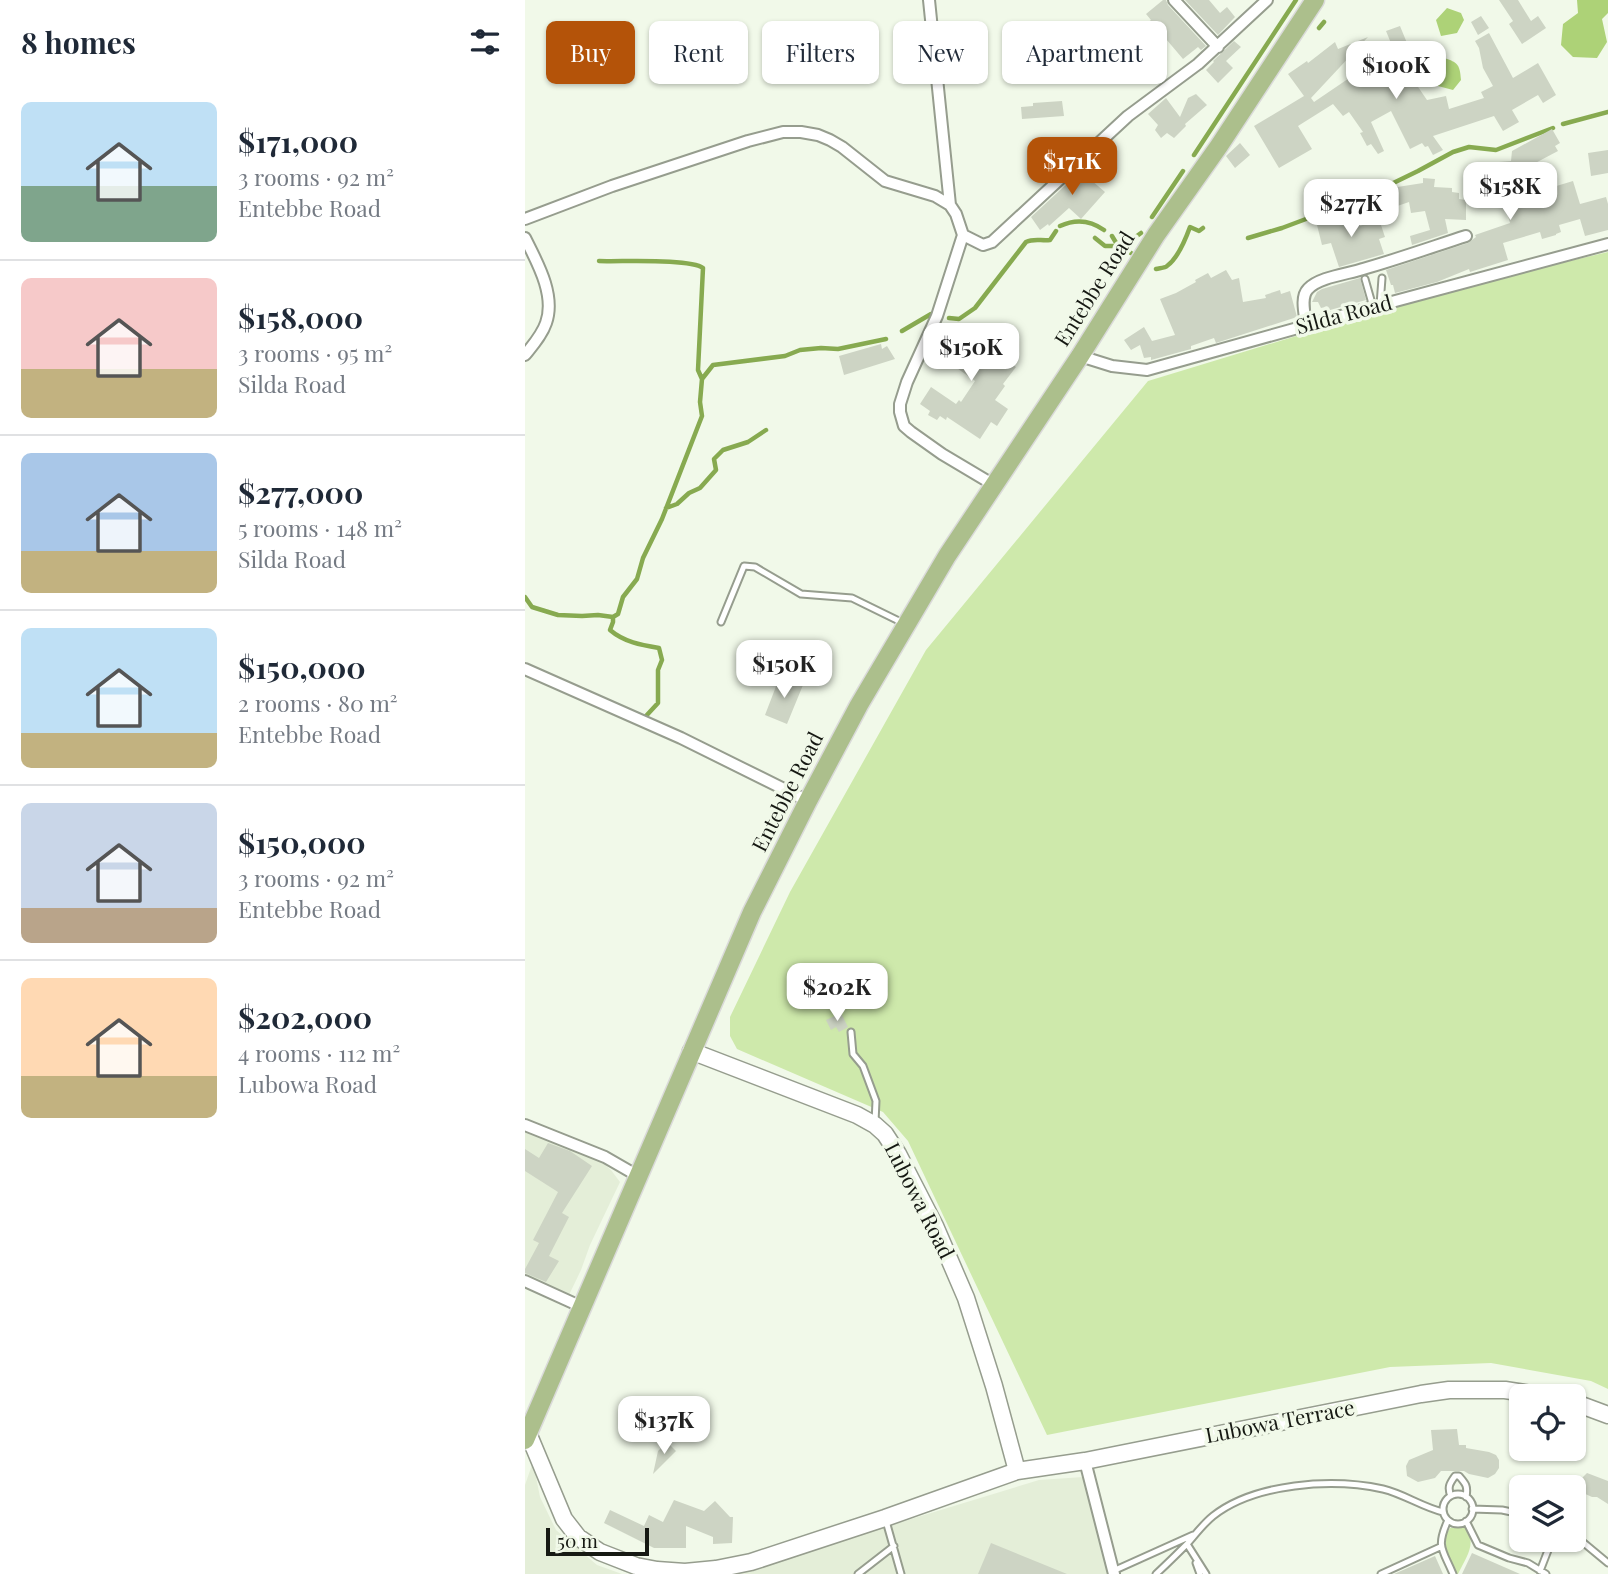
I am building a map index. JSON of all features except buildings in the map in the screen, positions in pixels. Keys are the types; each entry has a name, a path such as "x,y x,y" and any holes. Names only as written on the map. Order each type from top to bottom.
{"main road":[{"name":"Entebbe Road","path":"527,1436 752,912 859,705 947,556 1156,235 1219,146 1315,0"}],"street":[{"path":"929,0 950,205"},
{"path":"1174,0 1218,47"},
{"path":"963,235 983,245 992,242 1128,116 1174,84 1267,0"},
{"path":"525,219 612,186 783,131 818,135 830,140 892,184 935,196 950,205 963,235 937,316 907,382 900,412 904,426 911,432 994,485"},
{"path":"1306,325 1305,291 1311,286 1466,236"},
{"path":"525,238 537,263 549,305 546,324 525,355"},
{"name":"Silda Road","path":"1080,355 1112,366 1147,370 1608,244"},
{"path":"525,669 681,738 808,801"},
{"name":"Lubowa Road","path":"691,1051 857,1115 885,1134 935,1226 966,1298 1017,1471"},
{"path":"525,1125 605,1157 638,1176"},
{"path":"525,1282 582,1307"},
{"name":"Lubowa Terrace","path":"527,1436 564,1519 587,1544 636,1566 657,1570 735,1570 1017,1471 1085,1461 1421,1394 1509,1391"},
{"path":"1586,1407 1608,1415"},
{"path":"1085,1461 1114,1572"}],"lane":[{"path":"1376,306 1382,278"},
{"path":"1365,279 1376,306"},
{"path":"721,622 744,566 755,567 801,594 852,598 906,625"},
{"path":"851,1032 853,1054 863,1066 876,1101 875,1125"},
{"path":"1451,1496 1450,1483 1455,1476 1459,1476 1467,1484 1465,1497"},
{"path":"1156,1574 1212,1517 1239,1500 1268,1491 1308,1485 1356,1484 1387,1490 1443,1512 1448,1520 1457,1524 1466,1521 1472,1514 1472,1509 1465,1497 1451,1496 1445,1503 1443,1512"},
{"path":"1472,1509 1509,1511"},
{"path":"885,1518 901,1574"},
{"path":"1448,1520 1440,1547 1453,1574"},
{"path":"1466,1521 1478,1545 1520,1560 1543,1572 1549,1552"},
{"path":"1114,1572 1195,1534"},
{"path":"1187,1544 1206,1574"},
{"path":"1586,1545 1608,1563"},
{"path":"859,1574 894,1546"},
{"path":"1381,1574 1440,1547"},
{"path":"1193,1554 1200,1574"}],"shaded area":[{"path":"525,1127 597,1158 620,1182 568,1297 525,1278"},
{"path":"533,1462 540,1497 556,1530 597,1565 622,1574 525,1574 525,1485"},
{"path":"1083,1477 1091,1495 1109,1574 724,1574 1039,1480"}],"green space":[{"path":"1577,0 1608,0 1608,13 1602,19 1607,42 1597,58 1573,57 1561,45 1563,24 1578,13"},
{"path":"1447,8 1461,13 1464,20 1457,33 1441,36 1436,20"},
{"path":"1441,57 1454,62 1460,70 1461,80 1453,90 1438,86 1435,69"},
{"path":"1608,252 1608,1389 1591,1381 1491,1363 1390,1367 1047,1435 908,1141 883,1112 737,1049 730,1036 730,1017 790,892 926,650 1148,381 1398,305"},
{"path":"1466,1527 1471,1540 1469,1551 1456,1574 1447,1551 1447,1534 1450,1528"}],"waterway":[{"path":"1194,155 1296,0"},
{"path":"1319,28 1324,22"},
{"path":"1563,124 1608,112"},
{"path":"1383,188 1453,152 1469,147 1496,150 1553,128"},
{"path":"1152,217 1183,171"},
{"path":"1248,238 1330,210 1343,212 1350,208 1354,198 1373,192"},
{"path":"1060,226 1082,222 1104,230"},
{"path":"1156,269 1166,267 1174,258 1190,227 1199,231 1203,228"},
{"path":"949,318 959,319 975,308 1026,242 1050,240 1056,231"},
{"path":"1125,249 1130,241 1141,233"},
{"path":"1112,236 1118,246"},
{"path":"1095,238 1105,246 1118,246 1131,253"},
{"path":"525,597 532,607 558,615 613,617 618,614 623,597 637,579 643,558 662,519 702,416 702,379 698,370 703,268 670,262 599,261"},
{"path":"902,331 931,314"},
{"path":"702,379 713,365 785,356 800,350 838,349 886,339"},
{"path":"666,508 677,504 689,493 700,488 716,470 714,459 723,450 748,442 766,430"},
{"path":"613,617 610,630 615,634 633,642 659,648 662,660 658,670 658,703 646,716"}]}
